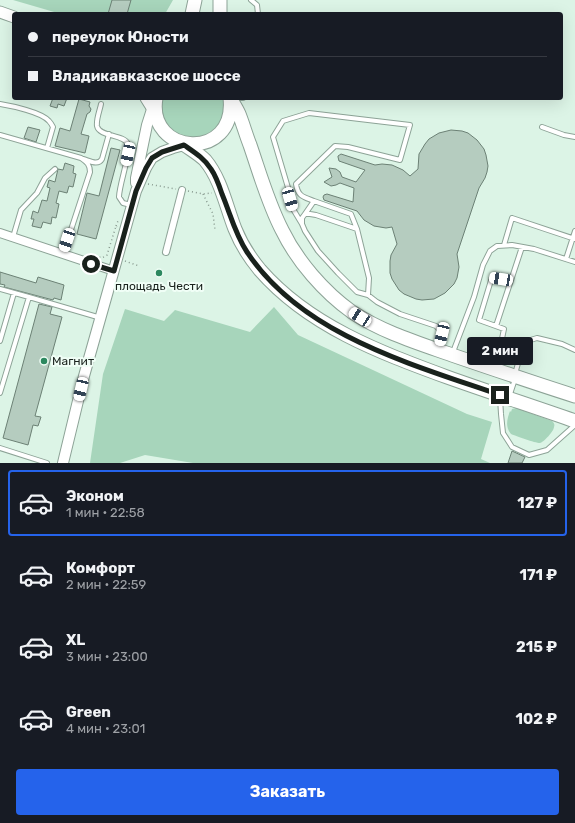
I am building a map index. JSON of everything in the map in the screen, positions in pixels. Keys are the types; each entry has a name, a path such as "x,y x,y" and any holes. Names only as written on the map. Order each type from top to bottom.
{"main road":[{"path":"192,12 195,0"},
{"path":"220,0 220,12"},
{"path":"0,12 12,16"},
{"path":"184,144 199,144 209,141 217,136 229,119 231,108 230,100"},
{"path":"231,100 238,113 274,214 287,239 304,264 333,296 360,317 391,332 452,355 575,396"},
{"path":"153,104 158,122 167,134 203,158 212,169 235,229 246,251 262,271 285,295 306,312 327,325 366,345 406,362 575,421"}],"street":[{"path":"136,191 136,178 153,104"},
{"path":"63,463 84,376 136,191 152,158 162,152 184,144"},
{"path":"165,252 180,190"},
{"path":"0,233 114,271"}],"lane":[{"path":"251,0 257,5 258,12"},
{"path":"0,104 13,106 36,113 48,120 53,127 46,148"},
{"path":"101,104 97,126 100,130 123,139 128,144 128,154 119,197 123,203 132,206"},
{"path":"368,295 369,278 357,229 351,214 314,202 301,196 297,190 296,184 335,146 348,147 400,160 410,125 309,112 283,121 272,137 293,209 318,252 357,292 368,295 395,312 439,328 442,334 438,350"},
{"path":"542,127 575,137"},
{"path":"0,135 97,164 102,159 109,134"},
{"path":"62,254 90,172 90,167 86,161 81,158"},
{"path":"13,237 21,210 37,193 45,178 55,169"},
{"path":"302,224 302,218 314,202"},
{"path":"305,214 316,215 357,229"},
{"path":"504,245 512,218 574,239"},
{"path":"566,259 574,239 575,231"},
{"path":"452,355 474,296 483,265 490,251 496,246 512,244 522,246 575,262"},
{"path":"496,326 522,246"},
{"path":"483,365 498,358 504,329 479,320 492,277 511,280"},
{"path":"0,289 101,318"},
{"path":"0,341 1,333 14,293"},
{"path":"0,393 29,297"},
{"path":"575,350 562,344 537,338 524,342 515,376 504,397 501,414 503,433 512,447 529,455 547,450 575,425"},
{"path":"0,449 47,463"}],"path":[{"path":"146,183 203,194 213,192"},
{"path":"203,194 212,214 215,230"},
{"path":"92,260 94,255 102,258 107,255 118,221"},
{"path":"125,261 138,266"}],"green space":[{"path":"13,0 173,0 166,12 54,12"},
{"path":"161,100 224,100 223,117 211,132 203,136 185,137 176,134 169,128 164,120"},
{"path":"274,307 298,335 467,414 492,422 481,459 490,463 193,463 145,455 120,463 90,463 103,374 125,309 164,321 175,310 250,332"},
{"path":"516,408 552,421 554,423 554,429 546,439 540,443 511,434 507,426 507,420 510,411 511,412 512,409"}],"building":[{"path":"112,0 131,0 128,12 109,12"},
{"path":"52,100 66,100 64,106 58,104 57,108 50,106"},
{"path":"79,100 90,102 89,106 91,109 87,114 81,134 89,136 85,153 55,146 60,128 70,131"},
{"path":"28,127 40,130 36,142 24,138"},
{"path":"451,130 468,133 477,140 484,149 486,155 488,166 487,172 479,188 457,254 459,267 454,284 445,293 434,299 416,299 399,290 390,273 391,255 397,244 392,227 386,228 374,226 364,220 357,211 324,200 324,195 327,194 353,202 354,188 340,183 331,186 324,182 332,177 329,168 336,169 340,172 342,177 356,182 365,170 339,161 338,156 341,154 375,165 392,165 403,170 410,176 418,169 419,154 429,139 439,133"},
{"path":"111,148 120,150 96,239 77,234 87,193 99,196"},
{"path":"65,163 74,166 73,173 76,174 73,187 69,186 67,193 59,191 56,203 59,204 56,218 52,217 51,224 43,222 41,228 32,226 34,219 31,219 33,211 38,213 42,200 47,201 50,188 47,187 49,180 55,182 58,169 63,170"},
{"path":"0,272 36,283 38,277 64,285 61,300 54,298 53,300 4,287 5,285 0,284"},
{"path":"39,304 52,307 50,314 62,317 35,416 41,417 38,426 33,425 28,445 3,438"},
{"path":"512,451 525,457 522,463 508,463"}],"place":[{"name":"площадь Чести","path":"159,273"},
{"name":"Магнит","path":"44,361"}],"route":[{"path":"91,264 114,271 136,191 146,168 152,158 162,152 184,145 203,158 212,169 235,229 246,251 256,265 273,284 306,312 342,334 382,352 500,395"}]}
